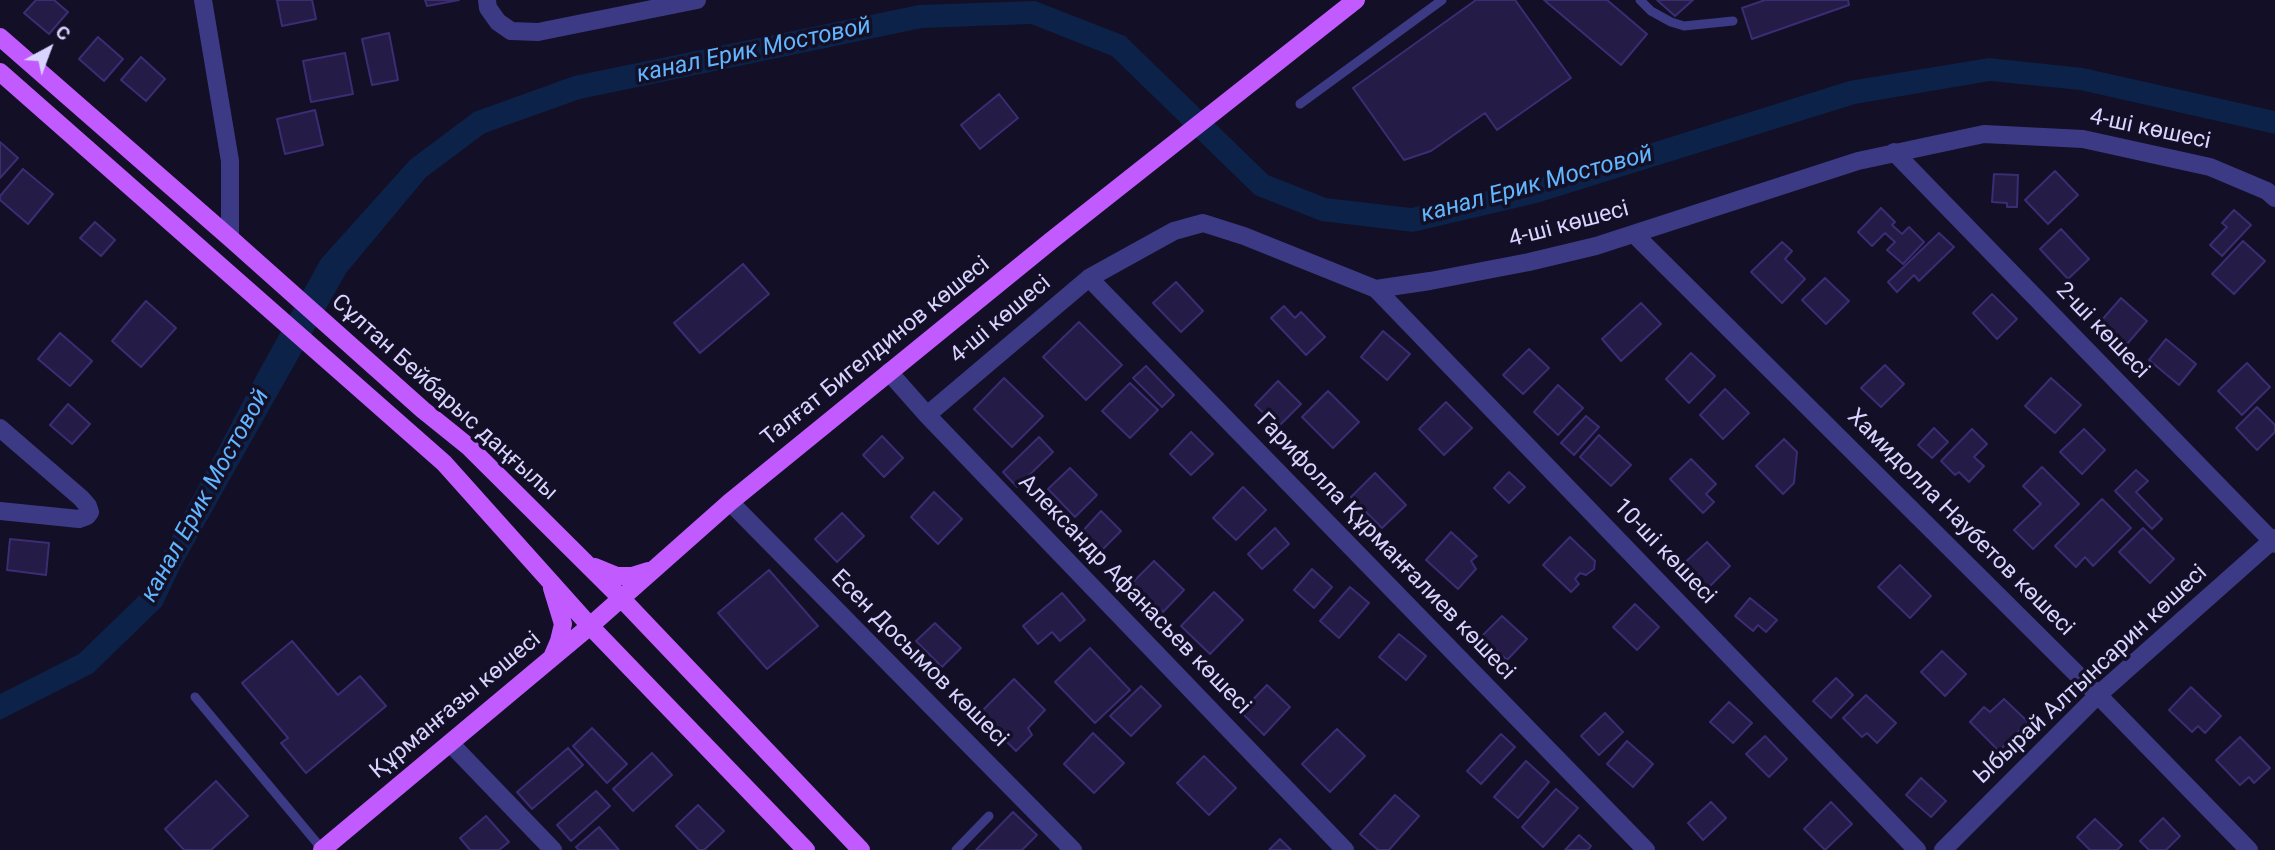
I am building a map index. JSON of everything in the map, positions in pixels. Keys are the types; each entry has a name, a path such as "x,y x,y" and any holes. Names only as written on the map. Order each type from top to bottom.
{"main road":[{"name":"Талғат Бигелдинов көшесі","path":"621,598 730,502 889,372 1356,0"},
{"name":"Сұлтан Бейбарыс даңғылы","path":"0,37 423,410 469,447 621,598 861,850"},
{"path":"0,72 444,463 590,625 806,850"},
{"path":"583,560 617,576 632,576 655,568"},
{"path":"646,624 641,597 655,568"},
{"path":"550,580 563,624 551,658"},
{"name":"Құрманғазы көшесі","path":"322,850 621,598"},
{"path":"551,658 586,645 601,648 623,659"}],"street":[{"path":"203,0 230,161 230,238"},
{"path":"487,0 488,8 498,22 511,31 538,32 697,0"},
{"name":"4-ші көшесі","path":"927,415 1089,278 1174,231 1203,223 1244,236 1376,289 1529,262 1596,246 1858,160 1984,134 2083,139 2210,167 2267,191 2275,198"},
{"name":"2-ші көшесі","path":"1894,152 2274,541"},
{"name":"Хамидолла Наубетов көшесі","path":"1634,234 2098,695 2249,850"},
{"name":"Гарифолла Құрманғалиев көшесі","path":"1089,278 1646,850"},
{"name":"10-ші көшесі","path":"1376,289 1917,850"},
{"name":"Александр Афанасьев көшесі","path":"889,372 927,415 1345,850"},
{"path":"0,428 82,498 90,512 79,519 0,511"},
{"name":"Есен Досымов көшесі","path":"730,502 1073,850"},
{"name":"Ыбырай Алтынсарин көшесі","path":"1943,850 2098,695 2274,541"},
{"path":"450,743 553,850"}],"lane":[{"path":"1300,104 1442,0"},
{"path":"1640,0 1651,11 1684,26 1733,21"},
{"path":"195,697 322,850"},
{"path":"956,850 989,816"}],"water":[{"name":"канал Ерик Мостовой","path":"1035,1 1125,36 1268,175 1326,198 1411,208 1531,181 1849,81 1989,58 2083,68 2275,111 2275,134 2080,90 1990,81 1855,104 1537,203 1413,232 1321,221 1255,195 1112,56 1031,24 922,28 580,99 485,133 426,177 346,273 180,568 162,606 93,673 0,720 0,694 79,654 143,592 321,259 410,160 474,112 574,76 919,5"}],"building":[{"path":"36,0 54,0 68,12 49,34 24,13"},
{"path":"277,0 312,0 316,19 282,26"},
{"path":"425,0 459,0 427,6"},
{"path":"1476,0 1515,0 1571,78 1497,130 1485,113 1431,151 1404,160 1353,88"},
{"path":"1544,0 1607,0 1647,34 1621,65"},
{"path":"1657,0 1693,0 1675,16"},
{"path":"1765,0 1848,0 1849,5 1752,39 1742,8"},
{"path":"389,33 398,80 372,85 362,39"},
{"path":"98,37 123,59 104,81 79,59"},
{"path":"345,53 353,94 311,102 303,61"},
{"path":"141,57 165,79 146,101 121,80"},
{"path":"999,94 1018,118 980,149 961,125"},
{"path":"315,110 323,145 285,154 277,119"},
{"path":"0,142 18,158 0,178"},
{"path":"23,169 53,194 28,224 0,200 0,196"},
{"path":"2055,171 2078,195 2048,224 2025,200"},
{"path":"1994,174 2018,175 2017,207 1992,202"},
{"path":"1881,208 1895,222 1892,225 1902,234 1909,227 1924,242 1903,264 1887,250 1895,242 1885,233 1872,246 1858,232"},
{"path":"2234,210 2251,225 2222,256 2210,245 2227,227 2222,223"},
{"path":"95,222 115,240 101,256 80,238"},
{"path":"2061,229 2089,259 2068,279 2040,249"},
{"path":"1939,233 1954,247 1919,281 1914,275 1897,292 1888,282"},
{"path":"2243,241 2265,261 2234,294 2212,274"},
{"path":"1782,242 1792,251 1785,259 1805,279 1782,303 1751,272"},
{"path":"743,264 769,294 700,353 674,323"},
{"path":"1825,278 1849,301 1826,324 1802,300"},
{"path":"1176,282 1203,311 1181,332 1153,303"},
{"path":"1992,294 2017,319 1997,339 1973,313"},
{"path":"2121,298 2147,321 2127,344 2101,321"},
{"path":"146,301 176,328 141,367 112,341"},
{"path":"1641,303 1661,324 1621,361 1602,339"},
{"path":"1284,306 1295,318 1301,312 1325,337 1306,355 1271,318"},
{"path":"1079,322 1122,365 1086,400 1043,357"},
{"path":"1383,331 1410,354 1387,380 1361,357"},
{"path":"60,333 92,361 70,386 38,359"},
{"path":"2166,339 2196,364 2179,385 2149,360"},
{"path":"1529,349 1549,368 1523,394 1503,375"},
{"path":"1691,353 1715,376 1689,403 1666,379"},
{"path":"2247,363 2270,387 2242,415 2218,391"},
{"path":"1885,365 1904,384 1881,407 1861,388"},
{"path":"1146,366 1174,395 1162,407 1133,378"},
{"path":"1004,378 1043,416 1012,447 974,409"},
{"path":"2051,378 2081,405 2055,433 2025,406"},
{"path":"1278,381 1301,404 1278,427 1255,405"},
{"path":"1130,383 1158,410 1130,438 1102,411"},
{"path":"1558,385 1583,408 1558,435 1534,412"},
{"path":"1725,389 1749,413 1723,439 1700,415"},
{"path":"1328,391 1359,422 1333,448 1302,417"},
{"path":"1446,402 1472,428 1444,455 1419,429"},
{"path":"68,404 90,424 72,444 50,425"},
{"path":"2257,407 2275,425 2275,432 2257,450 2236,428"},
{"path":"1586,416 1599,427 1574,455 1561,443"},
{"path":"1934,428 1948,442 1932,458 1918,445"},
{"path":"1972,429 1987,444 1974,457 1984,466 1969,482 1959,472 1955,475 1941,461"},
{"path":"2084,429 2105,450 2082,474 2060,452"},
{"path":"1191,432 1213,454 1191,475 1170,454"},
{"path":"1599,435 1631,465 1611,486 1580,457"},
{"path":"882,436 903,458 884,477 863,455"},
{"path":"1039,437 1053,452 1017,487 1003,472"},
{"path":"1784,439 1797,452 1794,483 1783,494 1756,466"},
{"path":"1691,459 1716,484 1706,494 1714,502 1703,513 1670,479"},
{"path":"2042,467 2079,504 2033,549 2014,530 2041,504 2023,486"},
{"path":"1070,468 1097,495 1075,517 1048,489"},
{"path":"2136,470 2148,481 2136,492 2162,519 2152,529 2115,491"},
{"path":"1509,472 1525,487 1509,503 1494,488"},
{"path":"1375,473 1406,505 1382,528 1351,497"},
{"path":"1243,487 1266,510 1236,540 1213,518"},
{"path":"934,492 962,519 938,544 911,517"},
{"path":"2102,499 2131,528 2093,566 2085,557 2076,567 2055,546"},
{"path":"1101,511 1121,531 1099,553 1080,534"},
{"path":"842,513 864,536 837,562 815,539"},
{"path":"1275,528 1289,544 1262,569 1248,554"},
{"path":"2143,528 2174,559 2150,583 2119,552"},
{"path":"1451,532 1477,556 1471,561 1476,569 1458,589 1426,560"},
{"path":"1570,537 1595,561 1594,569 1586,575 1580,573 1575,579 1579,584 1571,592 1543,565"},
{"path":"10,539 49,543 46,575 7,570"},
{"path":"1707,542 1730,566 1704,592 1680,567"},
{"path":"1154,561 1184,590 1163,612 1132,583"},
{"path":"1900,565 1931,596 1910,618 1878,587"},
{"path":"1312,569 1332,587 1314,608 1294,590"},
{"path":"769,570 818,626 767,669 718,613"},
{"path":"1350,587 1369,603 1339,638 1320,621"},
{"path":"1214,592 1243,620 1210,654 1181,626"},
{"path":"1062,593 1085,620 1060,641 1052,632 1038,644 1023,626"},
{"path":"1750,598 1777,620 1766,632 1758,625 1753,631 1735,616"},
{"path":"1635,604 1659,627 1637,650 1613,627"},
{"path":"1502,616 1527,639 1507,660 1482,636"},
{"path":"935,623 961,648 942,667 916,641"},
{"path":"1399,634 1426,656 1406,680 1379,657"},
{"path":"292,641 338,695 360,676 386,706 306,773 281,743 288,738 242,683"},
{"path":"1090,648 1130,690 1095,723 1055,682"},
{"path":"1942,651 1966,674 1945,696 1921,672"},
{"path":"1836,678 1853,695 1831,718 1813,701"},
{"path":"1014,679 1045,710 1028,728 1032,735 1016,751 979,714"},
{"path":"1267,685 1290,707 1264,735 1241,712"},
{"path":"1141,686 1161,706 1131,736 1110,716"},
{"path":"2191,687 2221,716 2205,733 2198,726 2192,732 2169,710"},
{"path":"1866,695 1896,723 1877,743 1867,733 1862,737 1843,718"},
{"path":"2004,699 2028,722 1999,751 1970,722 1984,707 1990,712"},
{"path":"1729,702 1752,723 1733,743 1710,722"},
{"path":"1605,713 1623,732 1599,755 1581,736"},
{"path":"592,728 627,764 607,783 573,746"},
{"path":"1337,729 1365,756 1330,792 1302,764"},
{"path":"1093,733 1124,763 1094,793 1064,764"},
{"path":"1501,734 1515,747 1481,784 1467,771"},
{"path":"1765,736 1787,759 1769,777 1746,754"},
{"path":"2240,737 2270,768 2254,783 2249,777 2240,785 2216,760"},
{"path":"1627,741 1653,764 1633,787 1607,764"},
{"path":"568,748 583,765 532,809 517,792"},
{"path":"652,753 672,775 633,811 613,789"},
{"path":"1204,756 1236,788 1209,815 1177,783"},
{"path":"1526,761 1549,782 1518,818 1494,797"},
{"path":"1921,778 1946,801 1931,817 1906,795"},
{"path":"216,781 248,816 211,850 184,850 165,829"},
{"path":"1556,789 1578,808 1543,847 1522,827"},
{"path":"596,791 610,806 571,841 557,825"},
{"path":"1395,795 1419,816 1389,850 1378,850 1360,834"},
{"path":"1711,802 1726,818 1703,840 1688,823"},
{"path":"1831,802 1852,824 1825,850 1804,829"},
{"path":"698,805 724,831 704,850 699,850 676,826"},
{"path":"1013,812 1037,835 1022,850 976,850"},
{"path":"486,816 509,842 499,850 470,850 460,838"},
{"path":"2163,818 2180,836 2166,850 2149,850 2140,841"},
{"path":"2095,819 2122,845 2117,850 2090,850 2077,837"},
{"path":"599,827 619,850 579,850 576,847"},
{"path":"1579,835 1591,846 1588,850 1565,850"},
{"path":"1280,839 1291,850 1269,850"}]}
